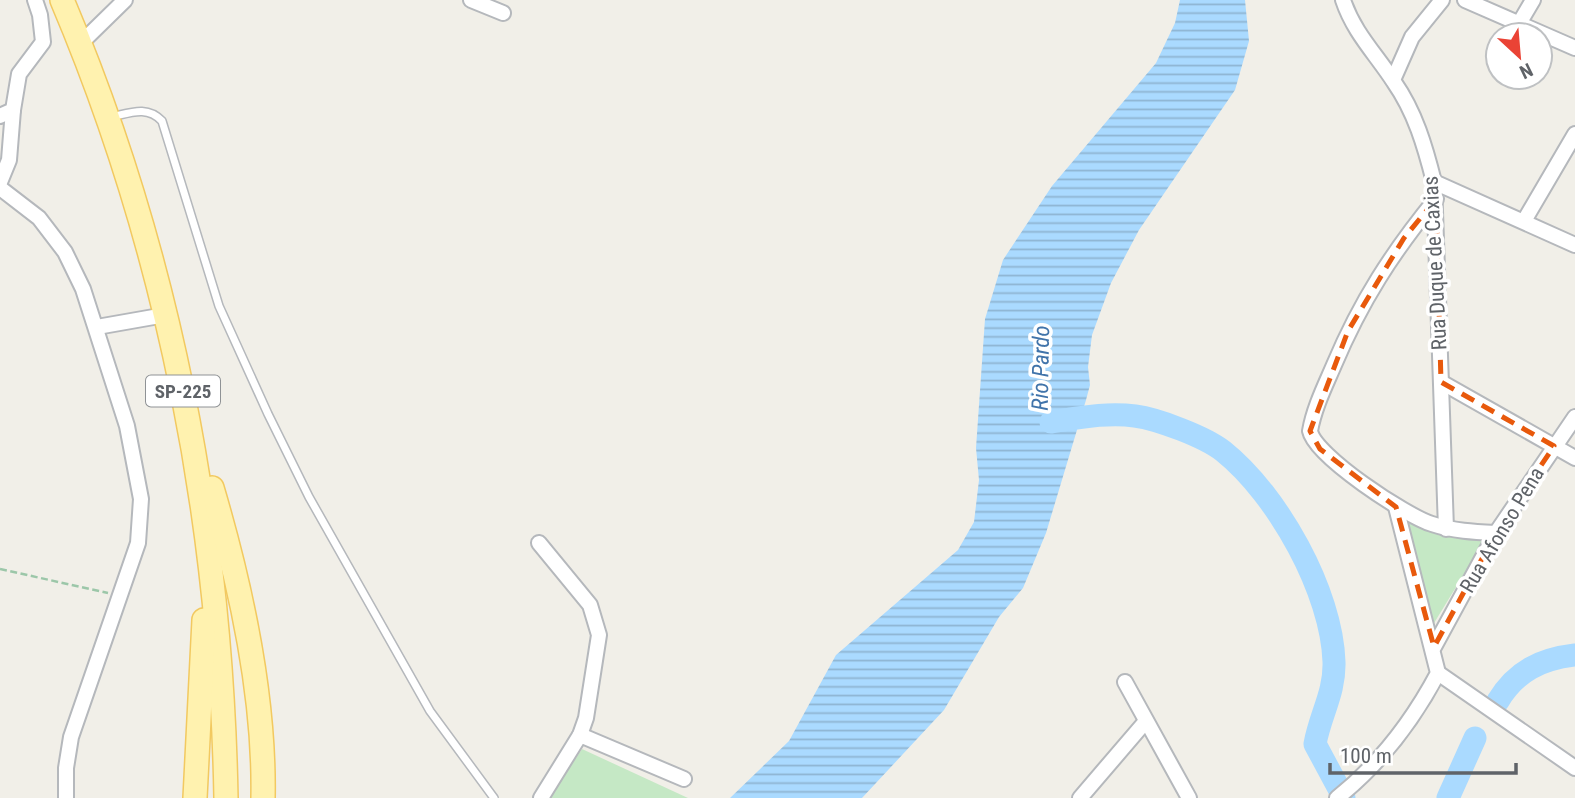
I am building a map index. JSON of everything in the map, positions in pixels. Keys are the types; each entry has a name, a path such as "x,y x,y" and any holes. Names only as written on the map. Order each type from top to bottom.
{"main road":[{"name":"SP-225","path":"63,3 107,118 166,315 194,447 208,540 224,714 226,798"},
{"path":"194,447 207,474 223,525 240,600 259,719 263,798"},
{"path":"195,798 208,540"}],"street":[{"path":"0,182 9,160 6,113 19,74 43,42 40,15 35,0"},
{"path":"80,44 125,0"},
{"path":"471,0 503,13"},
{"name":"Rua Duque de Caxias","path":"1343,0 1358,34 1393,80 1420,131 1434,182 1446,529"},
{"path":"1393,80 1412,37 1442,0"},
{"path":"1465,0 1518,21"},
{"path":"1521,21 1533,0"},
{"path":"40,15 63,3"},
{"path":"1554,38 1575,48"},
{"path":"1524,221 1575,134"},
{"path":"1434,182 1575,245"},
{"path":"0,188 39,218 65,253 97,327 127,426 141,499 138,543 71,737 66,798"},
{"path":"1436,199 1385,264 1360,309 1324,386 1310,431 1320,449 1396,507 1446,529 1496,533"},
{"path":"97,327 166,315"},
{"path":"1441,382 1575,458"},
{"name":"Rua Afonso Pena","path":"1434,647 1496,533 1575,417"},
{"path":"1337,798 1358,781 1401,734 1438,673 1434,647 1396,507"},
{"path":"539,542 579,590 596,621 599,635 594,683 580,736 541,798"},
{"path":"1438,673 1575,768"},
{"path":"1125,682 1189,798"},
{"path":"1080,798 1146,722"},
{"path":"580,736 684,779"}],"lane":[{"path":"107,118 151,111 162,121 219,306 274,426 309,497 430,711 494,798"}],"path":[{"path":"0,569 121,596"}],"highlighted area":[{"path":"1436,199 1441,382 1554,446 1496,533 1434,647 1396,507 1320,449 1310,431 1348,331 1404,238"}],"green space":[{"path":"1406,522 1432,533 1486,538 1431,628"},
{"path":"582,749 688,798 549,798"}],"water":[{"name":"Rio Pardo","path":"1180,0 1245,0 1249,41 1235,90 1139,230 1111,283 1092,335 1088,367 1090,385 1086,400 1046,533 1023,588 999,617 944,710 862,798 730,798 789,741 836,655 958,550 974,522 979,480 976,448 985,319 1003,260 1052,186 1156,63 1175,23"}],"waterway":[{"name":"Rio Pardo","path":"1051,422 1114,415 1135,416 1168,425 1205,440 1223,451 1263,493 1298,547 1324,606 1331,635 1334,673 1315,744 1344,798"},
{"path":"1498,701 1513,682 1531,668 1540,663 1575,655"},
{"path":"1448,798 1475,738"}]}
